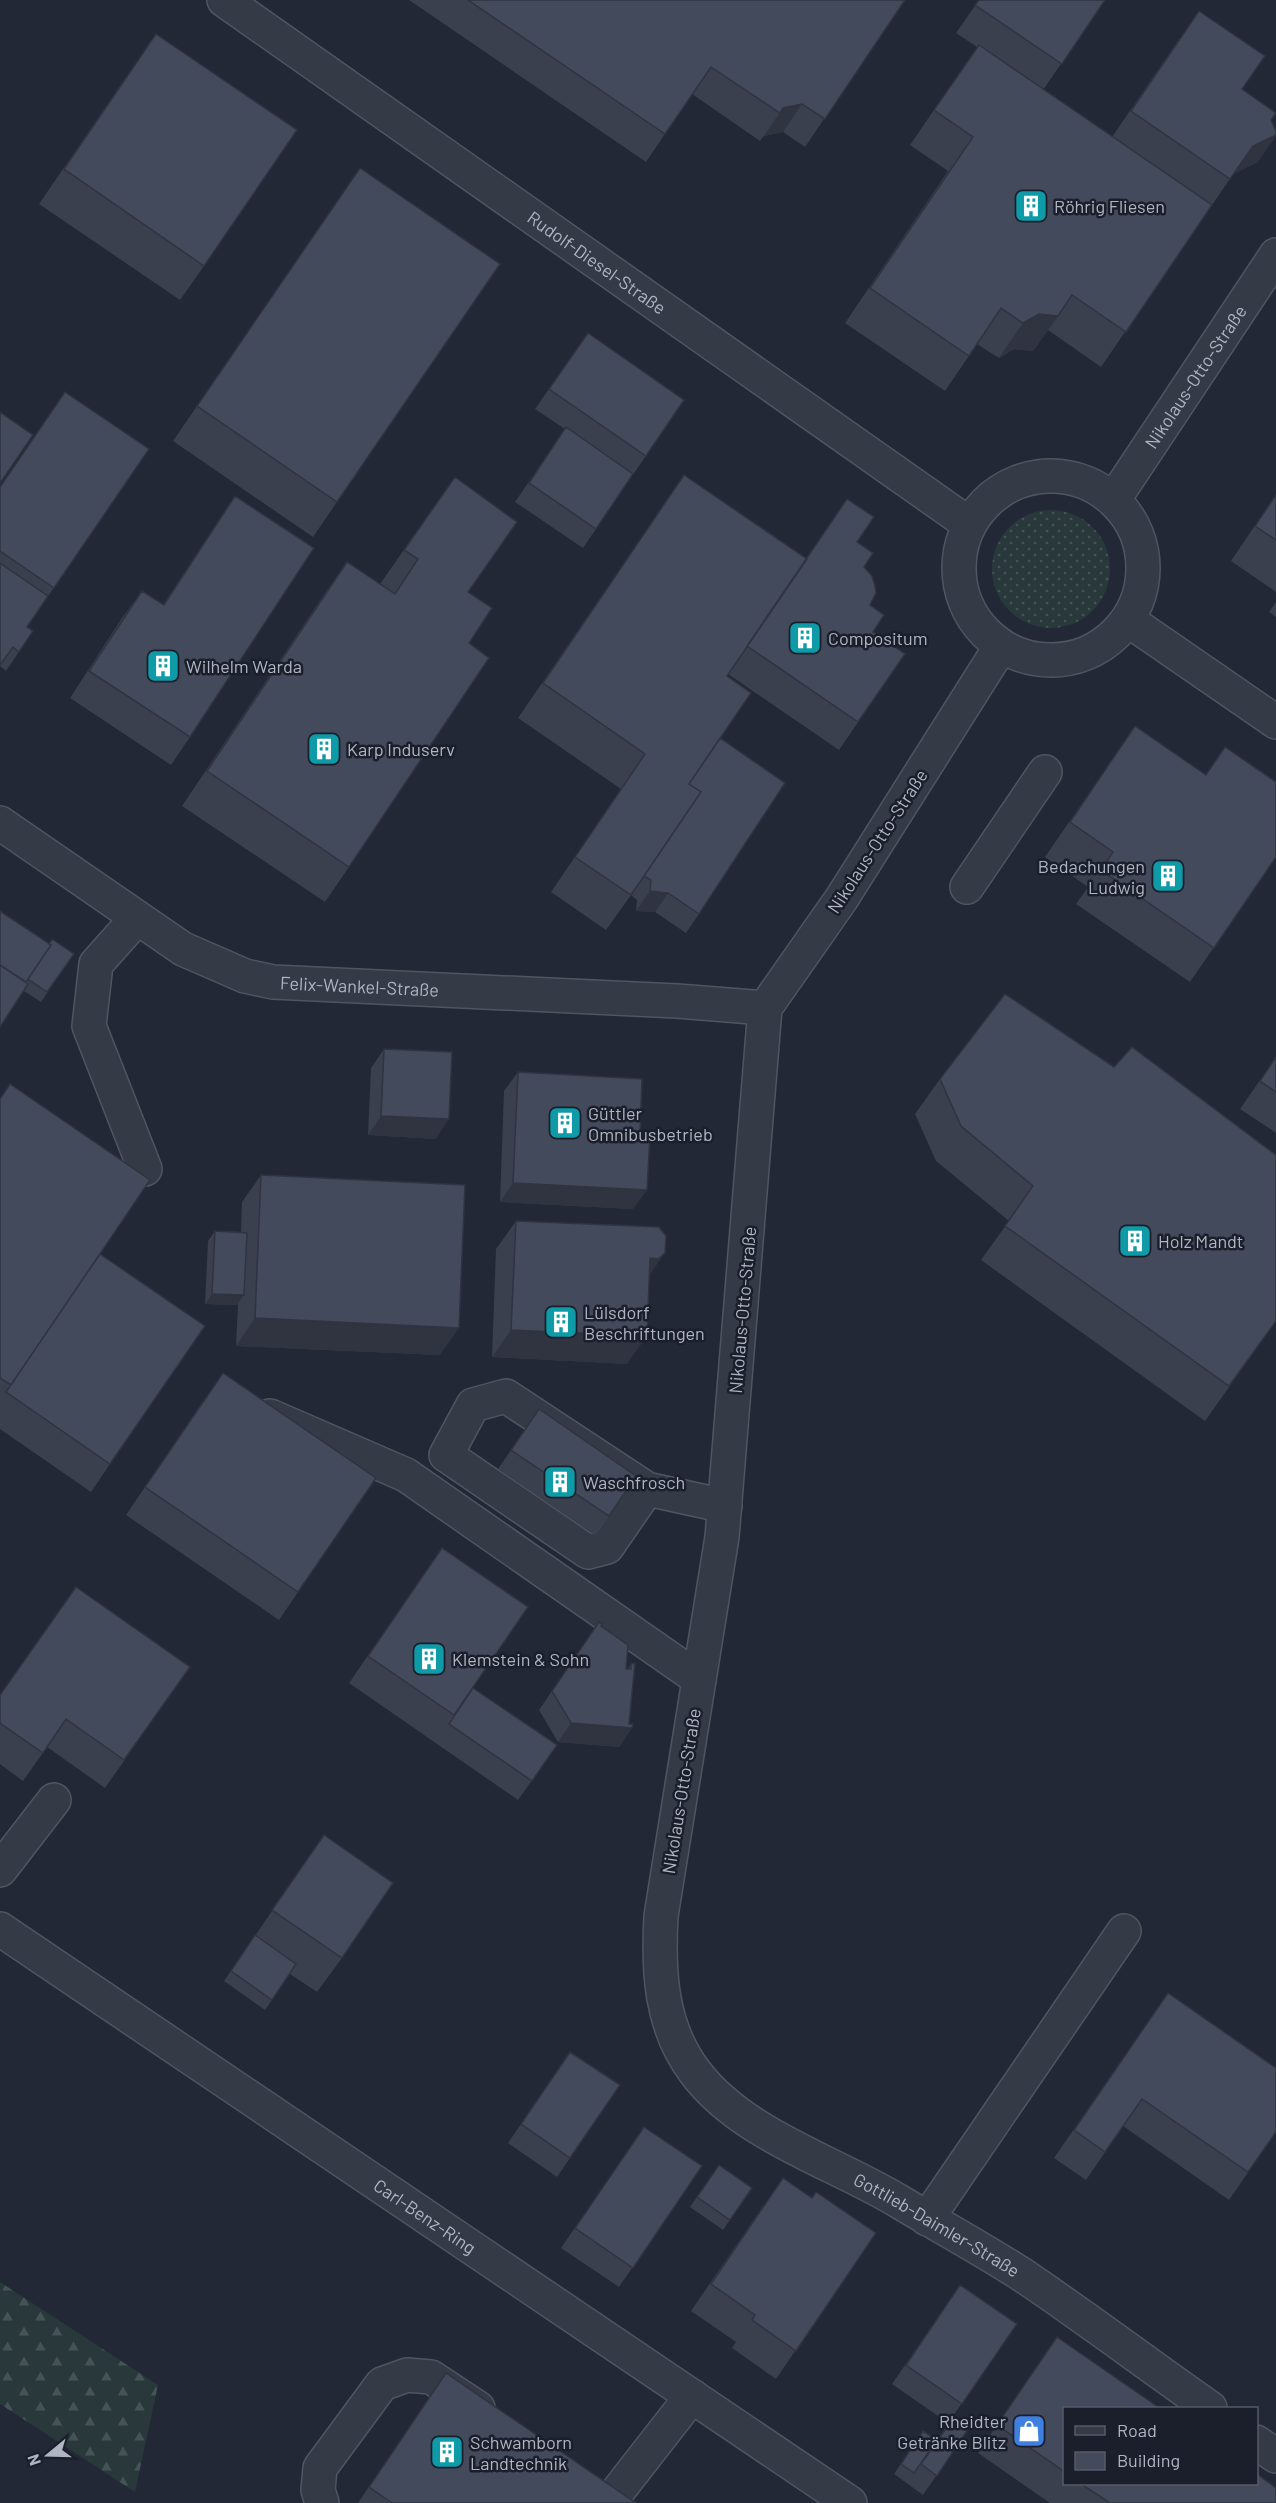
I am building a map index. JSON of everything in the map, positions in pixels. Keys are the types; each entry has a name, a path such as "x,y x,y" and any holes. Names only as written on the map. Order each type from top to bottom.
{"street":[{"name":"Rudolf-Diesel-Straße","path":"224,0 969,524"},
{"name":"Nikolaus-Otto-Straße","path":"1114,499 1276,255"},
{"path":"1036,476 1064,476 1091,484 1114,499 1131,520 1141,544 1144,570 1140,596 1128,620 1109,641 1084,655 1056,661 1027,658 1001,646 980,628 966,604 959,577 960,550 969,524 986,501 1009,485 1036,476"},
{"path":"1128,620 1276,722"},
{"name":"Nikolaus-Otto-Straße","path":"675,2036 663,1999 659,1959 661,1916 725,1506 765,1008 842,898 1001,646"},
{"path":"967,887 1045,772"},
{"name":"Felix-Wankel-Straße","path":"0,823 183,949 245,976 273,982 677,1001 765,1008"},
{"path":"137,918 96,964 88,1026 145,1169"},
{"path":"647,1489 607,1547 588,1552 446,1455 473,1405 506,1396 647,1489 725,1506"},
{"path":"245,1405 406,1475 699,1679"},
{"path":"0,1870 54,1800"},
{"name":"Carl-Benz-Ring","path":"0,1929 850,2503"},
{"path":"927,2219 1124,1931"},
{"name":"Gottlieb-Daimler-Straße","path":"675,2036 694,2071 721,2100 758,2127 898,2200 1020,2274 1207,2407"},
{"path":"322,2503 318,2490 320,2468 382,2384 407,2375 431,2377 498,2421"},
{"path":"585,2477 620,2500 692,2396"},
{"path":"1258,2443 1276,2456"}],"green space":[{"path":"1051,510 1074,515 1093,527 1105,546 1110,569 1105,592 1093,611 1074,623 1051,628 1028,623 1009,611 997,592 992,569 997,546 1009,527 1028,515"},
{"path":"0,2282 158,2385 135,2492 0,2404"}],"building":[{"path":"468,0 905,0 825,119 802,104 783,108 780,113 711,67 665,134"},
{"path":"979,0 1105,0 1062,64 975,5"},
{"path":"1199,11 1265,56 1242,89 1276,113 1271,120 1276,135 1253,146 1230,179 1131,111"},
{"path":"156,34 297,130 204,266 64,169"},
{"name":"Röhrig Fliesen","path":"979,45 1212,205 1126,332 1072,295 1058,316 1039,314 1023,323 1001,308 969,356 870,288 973,137 934,110"},
{"path":"360,168 500,264 337,502 197,406"},
{"path":"588,333 684,400 646,456 549,389"},
{"path":"65,392 149,449 54,588 0,551 0,487"},
{"path":"0,412 33,435 0,483"},
{"path":"566,427 633,474 596,529 529,483"},
{"path":"684,475 807,559 727,676 751,693 689,784 701,792 631,895 575,857 645,754 543,683"},
{"name":"Karp Induserv","path":"455,477 517,522 468,592 492,608 469,643 489,658 349,867 207,771 347,562 395,594 418,559 404,550"},
{"path":"1276,495 1276,540 1255,526"},
{"name":"Wilhelm Warda","path":"235,496 314,548 190,737 89,671 142,591 164,605"},
{"name":"Compositum","path":"847,499 874,517 857,542 873,553 864,567 872,576 875,586 876,593 870,605 884,615 873,632 905,654 858,722 747,646"},
{"path":"0,563 48,596 27,627 33,631 19,652 13,647 0,665"},
{"name":"Bedachungen Ludwig","path":"1135,726 1206,775 1225,747 1276,782 1276,857 1214,948 1101,870 1113,852 1070,822"},
{"path":"720,738 785,783 699,914 668,893 650,891 651,880 644,876 701,792 689,784"},
{"path":"0,911 51,945 26,982 0,965"},
{"path":"52,939 74,954 47,992 28,979 51,945 49,944"},
{"path":"0,965 28,984 0,1027"},
{"name":"Holz Mandt","path":"1005,994 1114,1067 1132,1047 1276,1155 1276,1321 1229,1386 1005,1226 1033,1186 961,1126 940,1079"},
{"path":"384,1049 452,1052 449,1119 381,1116"},
{"path":"1276,1057 1276,1092 1260,1081"},
{"path":"518,1072 642,1079 640,1135 650,1135 647,1190 513,1183"},
{"path":"10,1084 150,1180 11,1385 0,1378 0,1099"},
{"path":"261,1175 465,1185 459,1328 255,1318"},
{"name":"Lülsdorf Beschriftungen","path":"516,1221 659,1227 666,1236 665,1253 658,1259 650,1258 647,1336 511,1330"},
{"path":"215,1231 247,1233 244,1295 212,1294"},
{"path":"100,1254 205,1326 110,1464 6,1392"},
{"path":"223,1373 376,1478 298,1592 145,1487"},
{"path":"539,1409 636,1476 609,1516 511,1450"},
{"name":"Klemstein & Sohn","path":"442,1548 528,1607 454,1715 368,1656"},
{"path":"76,1587 190,1667 124,1760 66,1719 43,1753 0,1723 0,1695"},
{"path":"599,1622 601,1626 628,1645 626,1669 631,1669 631,1664 635,1663 629,1724 633,1724 632,1728 571,1723 552,1691"},
{"path":"473,1688 557,1745 532,1781 449,1724"},
{"path":"324,1835 393,1883 342,1958 272,1910"},
{"path":"255,1935 296,1964 272,2000 231,1971"},
{"path":"1168,1993 1276,2068 1276,2132 1248,2172 1142,2099 1105,2152 1074,2130"},
{"path":"570,2052 620,2085 570,2158 521,2124"},
{"path":"644,2127 702,2166 633,2268 575,2228"},
{"path":"719,2165 752,2188 730,2220 697,2197"},
{"path":"783,2178 812,2198 816,2192 876,2233 796,2351 752,2320 755,2315 711,2284"},
{"path":"960,2285 1017,2324 962,2404 906,2365"},
{"path":"1057,2337 1158,2407 1063,2407 1063,2471 997,2425"},
{"name":"Schwamborn Landtechnik","path":"446,2373 636,2503 392,2503 369,2487"},
{"path":"952,2420 967,2431 937,2476 921,2464"},
{"path":"923,2431 937,2440 914,2473 901,2464"},
{"path":"1258,2475 1276,2488 1276,2503 1110,2503 1083,2485 1258,2485"}],"place":[{"name":"Röhrig Fliesen","path":"1031,206"},
{"name":"Compositum","path":"805,638"},
{"name":"Wilhelm Warda","path":"163,666"},
{"name":"Karp Induserv","path":"324,749"},
{"name":"Bedachungen Ludwig","path":"1168,876"},
{"name":"Güttler Omnibusbetrieb","path":"565,1123"},
{"name":"Holz Mandt","path":"1135,1241"},
{"name":"Lülsdorf Beschriftungen","path":"561,1322"},
{"name":"Waschfrosch","path":"560,1482"},
{"name":"Klemstein & Sohn","path":"429,1659"},
{"name":"Rheidter Getränke Blitz","path":"1029,2431"},
{"name":"Schwamborn Landtechnik","path":"447,2452"}]}
